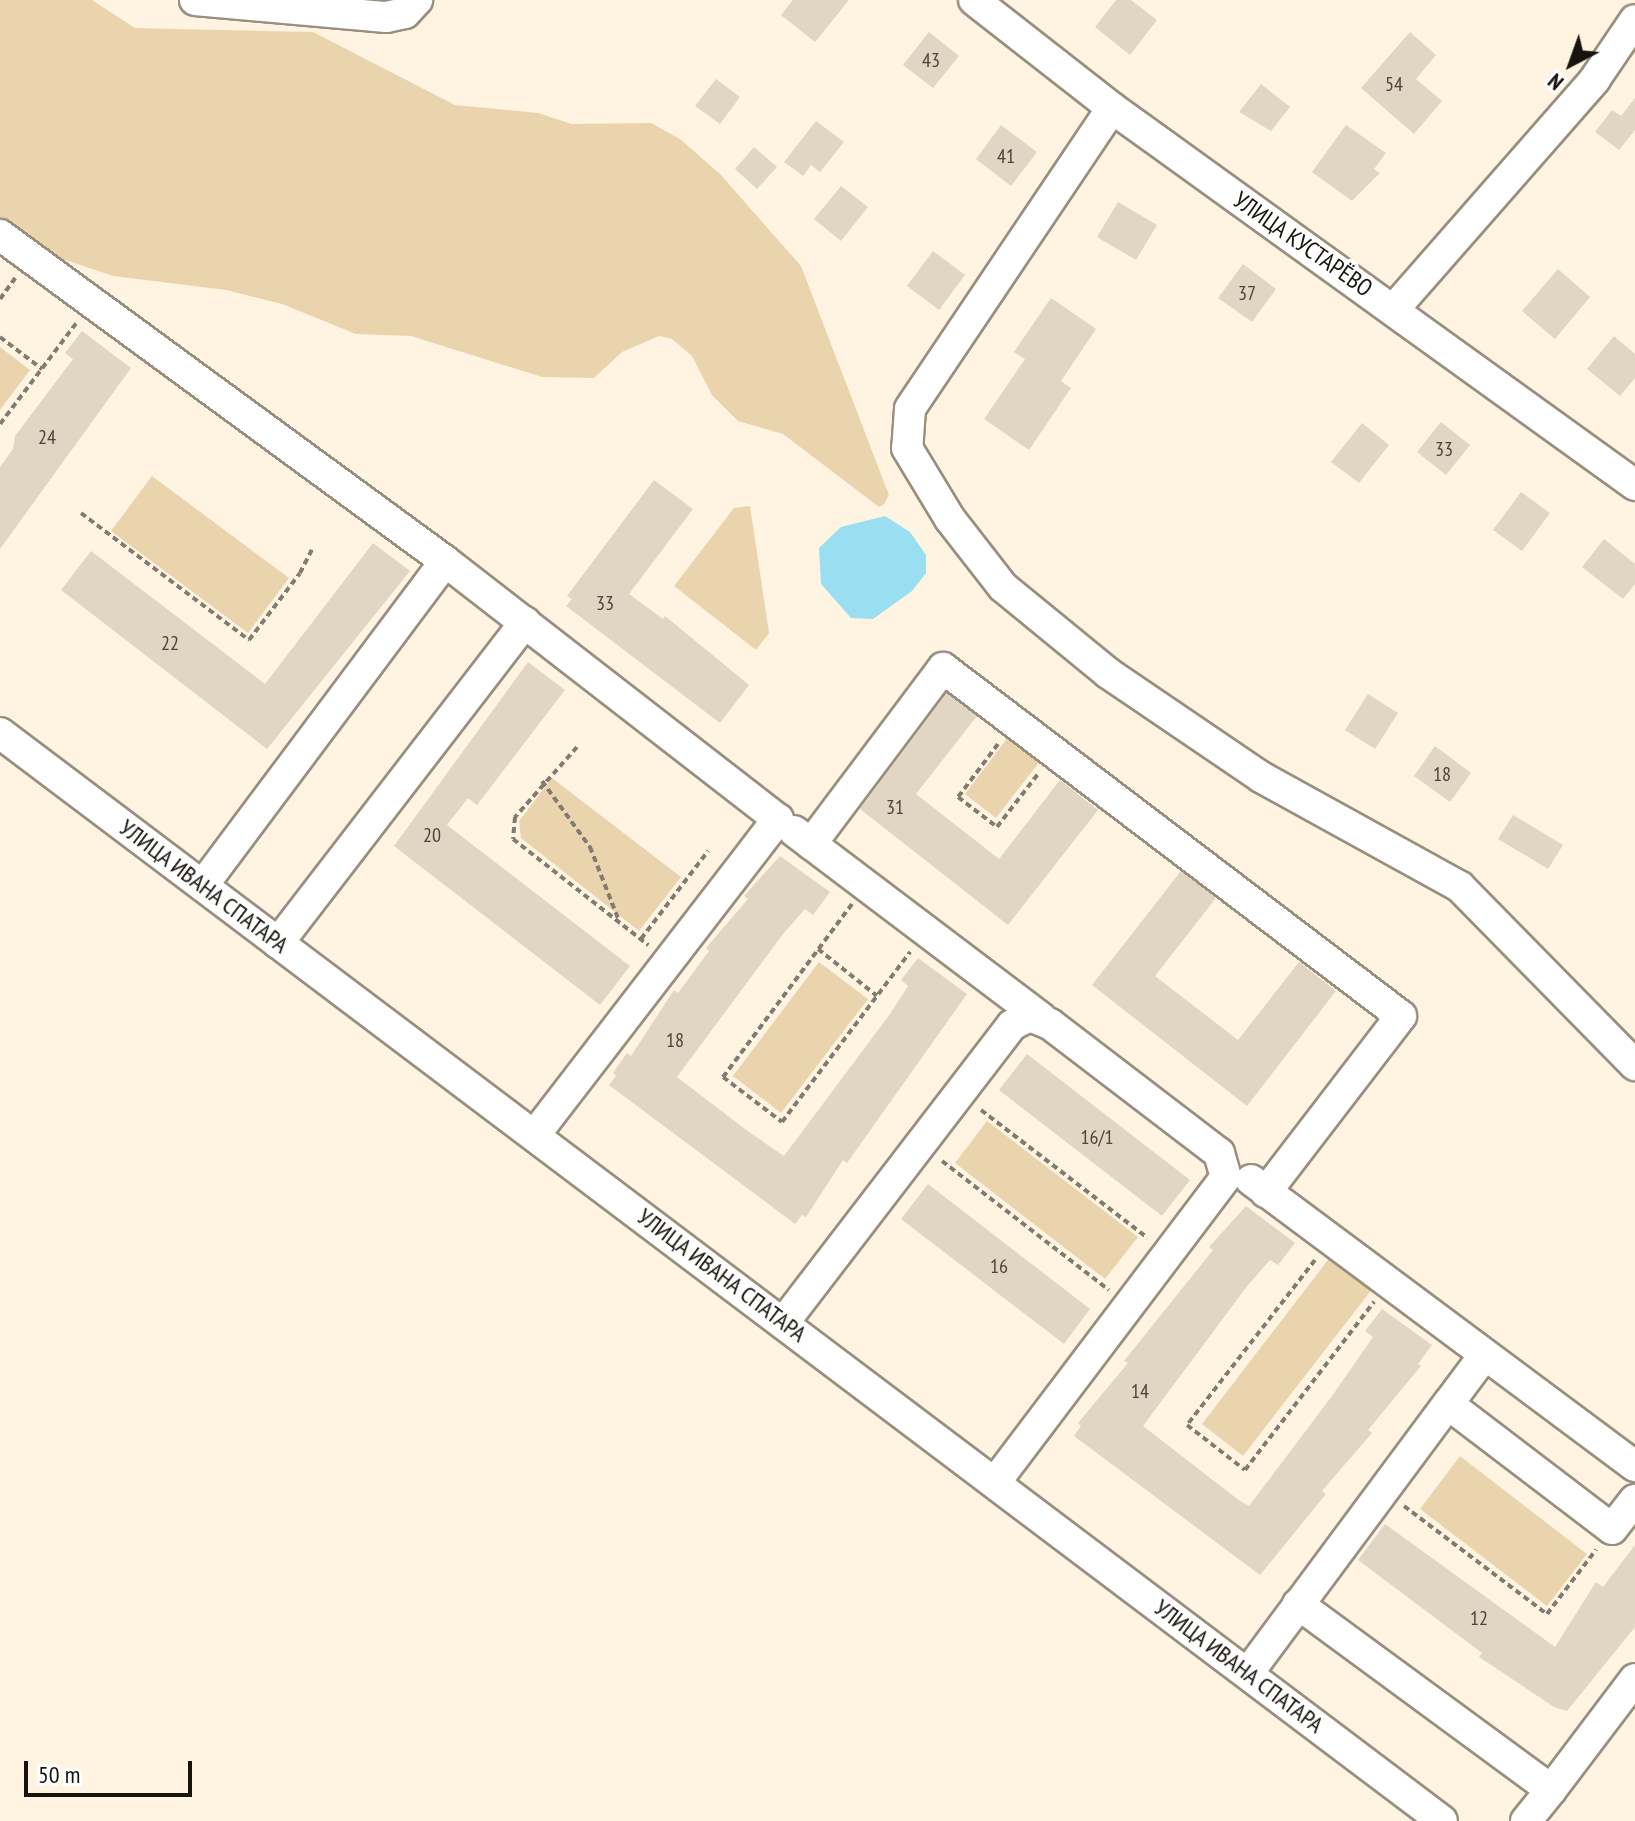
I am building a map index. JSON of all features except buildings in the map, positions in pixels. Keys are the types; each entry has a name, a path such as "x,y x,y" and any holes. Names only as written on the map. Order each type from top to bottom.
{"street":[{"path":"195,0 386,17 405,13 417,0"},
{"name":"УЛИЦА КУСТАРЁВО","path":"974,0 1112,108 1635,485"},
{"path":"1394,309 1595,79 1635,20"},
{"path":"1112,108 910,409 907,448 950,519 1003,587 1108,673 1261,777 1460,887 1635,1065"},
{"path":"0,235 445,561 1266,1192 1483,1357 1635,1466"},
{"path":"203,885 445,561"},
{"path":"278,943 525,622"},
{"path":"811,844 943,668 1401,1016 1266,1192"},
{"name":"УЛИЦА ИВАНА СПАТАРА","path":"0,733 996,1481 1442,1821"},
{"path":"535,1135 778,819"},
{"path":"784,1322 1012,1025 1030,1016 1041,1018"},
{"path":"996,1481 1222,1186 1224,1160"},
{"path":"1248,1673 1483,1357"},
{"path":"1448,1404 1612,1529 1635,1500"},
{"path":"1298,1604 1551,1790"},
{"path":"1526,1821 1635,1679"}],"path":[{"path":"0,424 91,303"},
{"path":"0,337 42,369"},
{"path":"81,513 249,640 300,573 313,547"},
{"path":"1014,723 958,797 997,827 1054,753"},
{"path":"577,747 542,781 515,817 513,839 669,961"},
{"path":"542,781 590,847 620,923"},
{"path":"641,939 708,851"},
{"path":"865,885 723,1077 782,1122 925,931"},
{"path":"818,949 877,996"},
{"path":"959,1093 1169,1254"},
{"path":"920,1144 1130,1306"},
{"path":"1330,1240 1187,1425 1245,1470 1388,1284"},
{"path":"1383,1491 1547,1614 1612,1529"}],"shaded area":[{"path":"0,0 92,0 135,28 313,32 455,105 538,113 572,124 651,123 680,139 720,174 801,266 889,495 884,504 879,507 783,434 738,421 712,395 692,356 672,339 659,336 622,352 594,378 542,377 411,336 356,334 282,304 226,290 113,276 48,254 0,225"},
{"path":"0,347 30,370 0,410"},
{"path":"152,476 289,578 248,633 111,531"},
{"path":"750,506 769,633 756,650 674,586 734,508"},
{"path":"1012,732 1044,756 996,818 965,794"},
{"path":"552,778 681,877 639,931 521,838 519,821"},
{"path":"819,962 868,999 781,1113 733,1076"},
{"path":"987,1121 1138,1237 1105,1279 955,1163"},
{"path":"1331,1256 1373,1288 1243,1456 1202,1424"},
{"path":"1460,1456 1587,1554 1547,1606 1420,1509"}],"water":[{"path":"885,516 910,532 926,555 926,573 912,591 873,619 851,618 821,584 819,548 841,527"}]}
